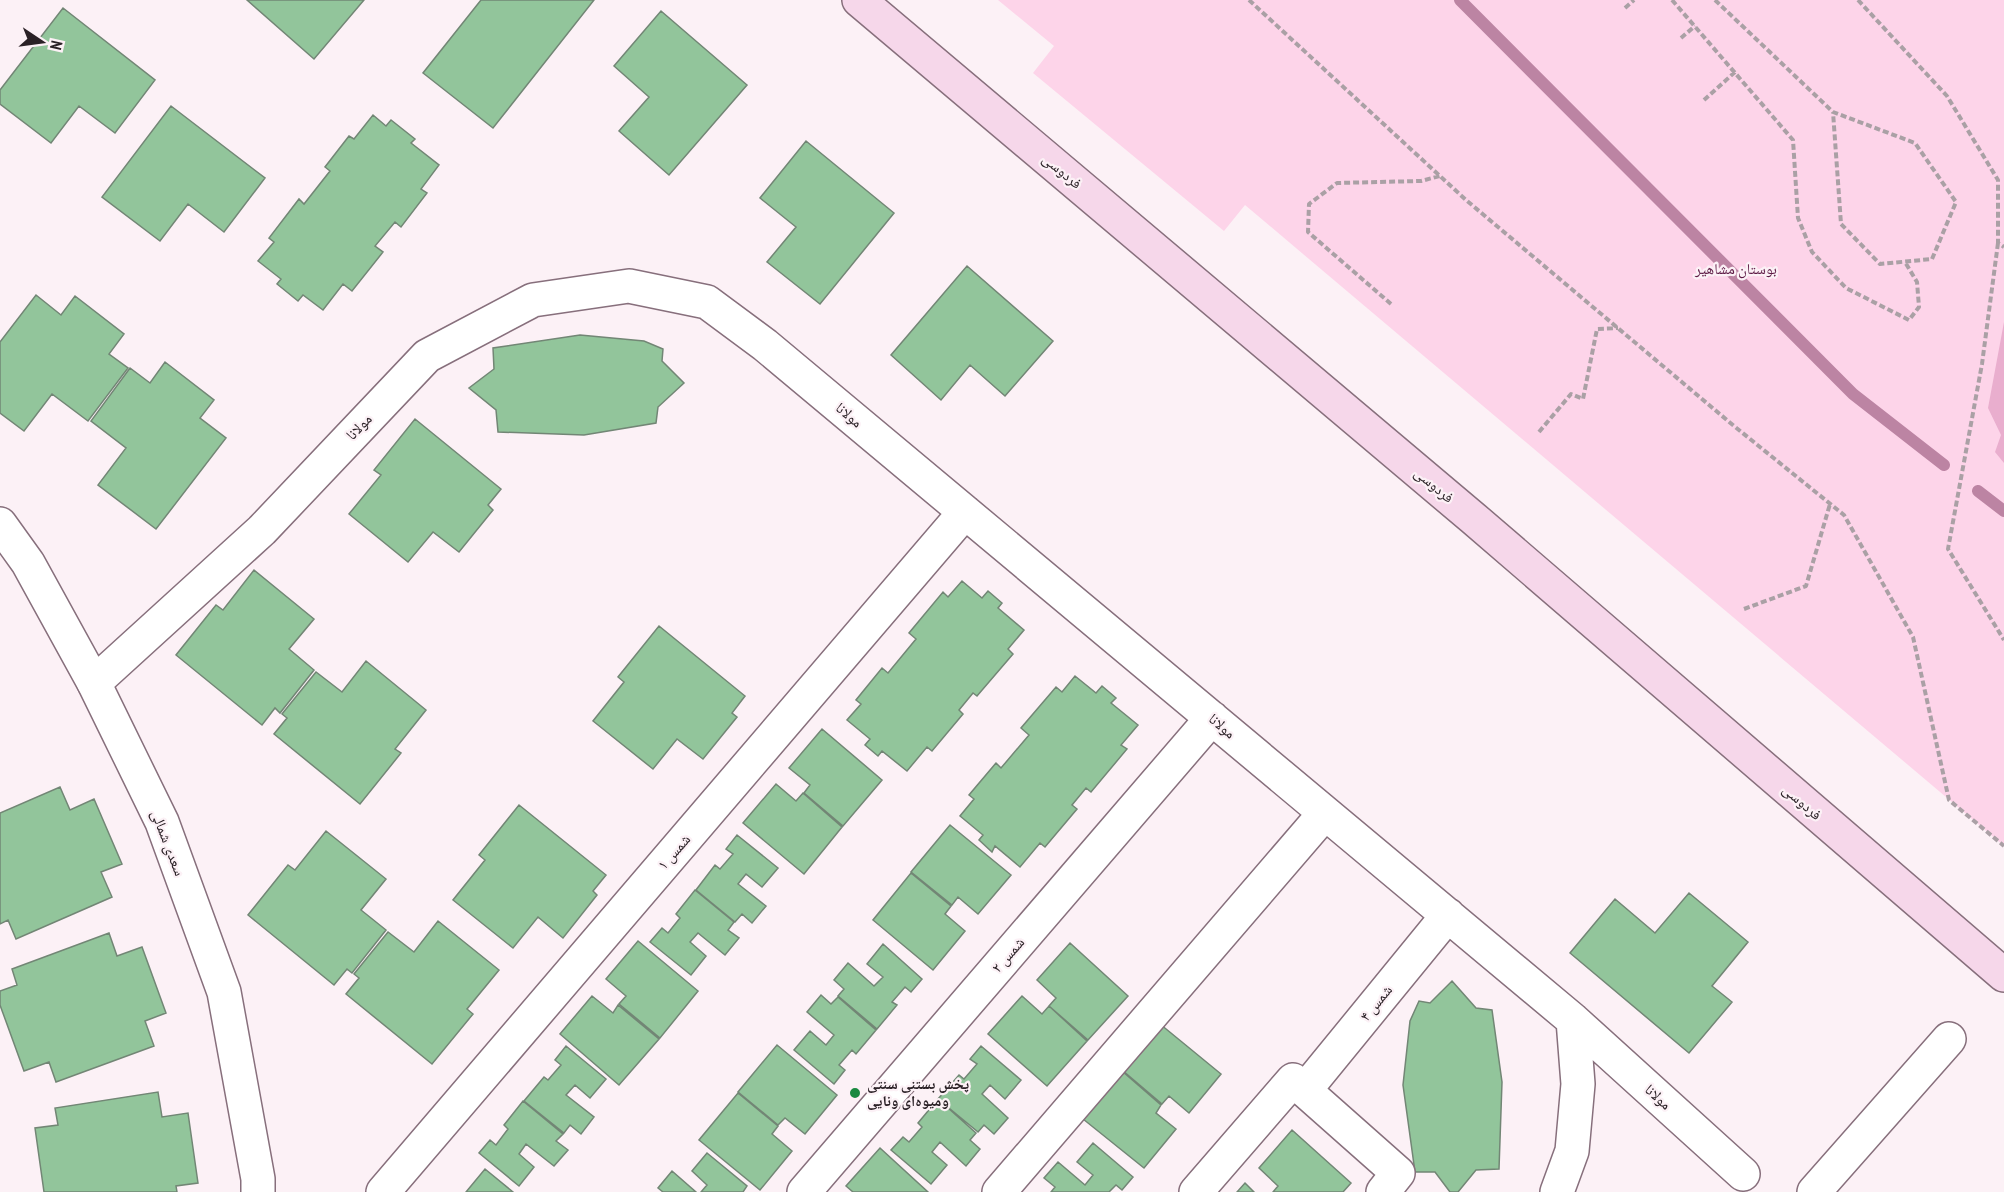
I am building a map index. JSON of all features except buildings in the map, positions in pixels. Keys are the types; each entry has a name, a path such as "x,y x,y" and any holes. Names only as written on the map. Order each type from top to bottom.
{"main road":[{"name":"فردوسی","path":"859,0 1473,518 2004,975"}],"street":[{"name":"مولانا","path":"94,683 262,530 427,356 533,300 629,286 707,302 765,345 1573,1020 1743,1174"},
{"name":"شمس ۱","path":"383,1192 965,512"},
{"name":"سعدی شمالی","path":"0,524 28,564 94,683 162,822 224,992 258,1179 258,1192"},
{"name":"شمس ۲","path":"804,1192 1212,718"},
{"path":"999,1192 1325,813"},
{"name":"شمس ۴","path":"1196,1192 1299,1085 1448,915"},
{"path":"1557,1192 1572,1151 1578,1083 1573,1020"},
{"path":"1815,1192 1949,1039"},
{"path":"1299,1085 1398,1173 1383,1192"}],"path":[{"path":"1250,0 1466,200 1844,515 1913,638 1949,800 2004,846"},
{"path":"1625,8 1634,0"},
{"path":"1672,0 1793,140 1798,218 1812,252 1846,288 1909,320 1919,307 1917,282 1905,262"},
{"path":"1715,0 1833,112 1914,143 1956,202 1932,259 1880,264 1841,224 1833,112"},
{"path":"1858,0 1947,96 1998,180 1998,243 1982,364 1948,549 2004,640"},
{"path":"1681,38 1695,26"},
{"path":"1704,100 1735,72"},
{"path":"1391,304 1308,232 1309,204 1337,183 1421,181 1440,176"},
{"path":"1998,243 2004,247"},
{"path":"1539,432 1571,394 1583,399 1597,329 1618,328"},
{"path":"1744,609 1806,586 1830,504"}],"green space":[{"name":"بوستان مشاهیر","path":"998,0 2004,0 2004,846 1245,205 1224,231 1033,73 1054,46"}],"shaded area":[{"path":"2004,322 2004,463 1995,452 2001,435 1988,408"}],"waterway":[{"path":"1460,0 1853,394 1944,465"},
{"path":"1978,491 2004,511"}],"place":[{"name":"پخش بستنی سنتی ومیوه‌ای ونایی","path":"855,1093"}]}
